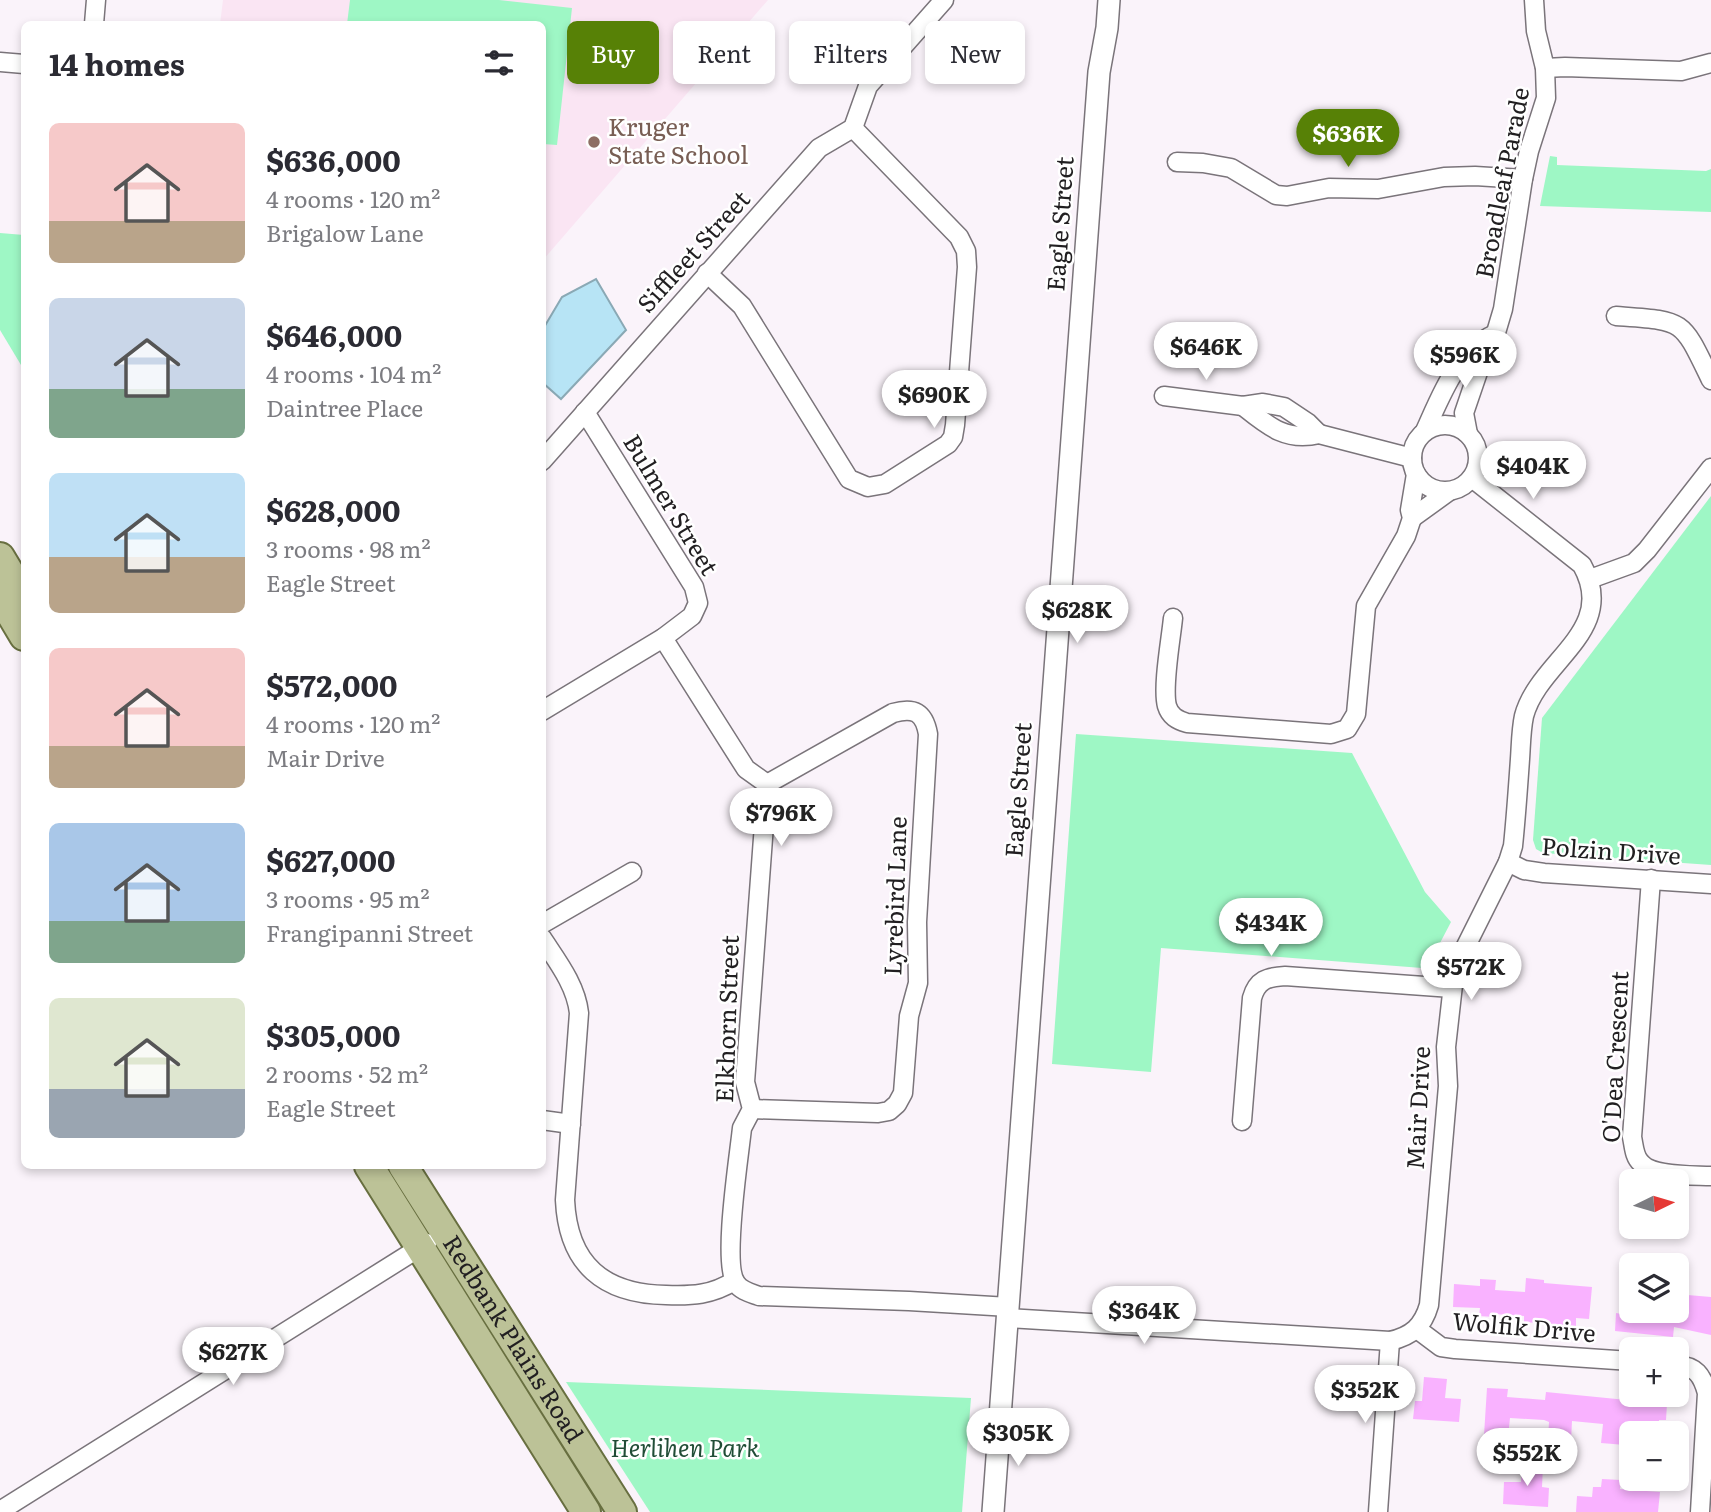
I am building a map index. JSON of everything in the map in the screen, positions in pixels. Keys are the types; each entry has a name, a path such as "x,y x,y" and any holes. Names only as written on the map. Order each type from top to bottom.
{"main road":[{"path":"0,557 21,592"},
{"path":"0,596 21,631"},
{"name":"Redbank Plains Road","path":"371,1169 586,1512"},
{"name":"Redbank Plains Road","path":"405,1169 622,1512"}],"street":[{"path":"93,21 96,0"},
{"path":"707,273 742,306 849,479 868,487 885,484 948,444 953,437 955,425 966,251 960,237 853,128 868,86 944,0"},
{"name":"Eagle Street","path":"993,1512 1099,72 1098,0"},
{"name":"Eagle Street","path":"1099,72 1109,0"},
{"name":"Broadleaf Parade","path":"1468,434 1464,413 1479,369 1492,346 1509,283 1523,179 1546,98 1545,68 1536,32 1534,0"},
{"path":"0,62 21,64"},
{"path":"1545,68 1565,66 1681,71 1711,63"},
{"name":"Siffleet Street","path":"546,456 819,148 853,128"},
{"path":"1177,162 1231,168 1276,195 1287,197 1329,188 1378,189 1444,177 1523,179"},
{"path":"1616,316 1662,319 1678,324 1690,337 1711,380"},
{"path":"1173,618 1166,696 1171,714 1177,720 1331,734 1340,732 1352,723 1356,714 1366,606 1402,547 1412,518 1410,510 1415,443 1425,431 1445,386 1464,359 1485,338 1495,334"},
{"path":"1164,396 1243,406 1263,403 1284,407 1319,434 1414,466 1424,484 1432,489 1448,492"},
{"name":"Bulmer Street","path":"546,709 663,638 692,616 698,603 694,587 585,412"},
{"path":"1412,518 1472,478 1478,456 1468,434 1454,426 1439,425 1425,431"},
{"path":"1472,478 1572,555 1590,579 1634,563 1711,468"},
{"name":"Mair Drive","path":"1418,1329 1425,1319 1429,1305 1448,1086 1446,1047 1457,965 1508,862 1513,846 1524,715 1538,689 1587,622 1592,608 1590,579"},
{"path":"663,638 746,769 767,784"},
{"name":"Lyrebird Lane","path":"752,1109 878,1113 889,1111 903,1093 909,1016 918,983 919,967 917,922 928,734 925,720 918,713 905,709 893,713 767,784"},
{"name":"Elkhorn Street","path":"734,1281 729,1259 742,1128 752,1109 745,1082 767,784"},
{"name":"Polzin Drive","path":"1508,862 1524,870 1544,873 1711,884"},
{"path":"546,922 632,873"},
{"name":"O'Dea Crescent","path":"1651,879 1632,1137 1635,1152 1641,1164 1656,1171 1711,1176"},
{"path":"546,944 578,1000 579,1013 565,1200 566,1222 572,1241 584,1261 598,1276 626,1291 693,1296 734,1281 749,1293 772,1297 909,1301 1009,1312 1390,1342 1418,1329"},
{"path":"1242,1121 1252,998 1254,988 1261,981 1268,977 1284,976 1452,988"},
{"path":"546,1121 571,1124"},
{"path":"0,1511 445,1231"},
{"name":"Wolfik Drive","path":"1418,1329 1441,1347 1619,1361"},
{"path":"1378,1512 1390,1342"},
{"path":"1689,1367 1701,1374 1707,1393 1700,1512"}],"shaded area":[{"name":"Kruger State School","path":"223,0 768,0 750,21 673,21 673,84 695,84 546,257 546,21 220,21"}],"green space":[{"path":"350,0 499,0 572,8 571,21 567,21 567,54 557,145 546,144 546,21 347,21"},
{"path":"1550,156 1557,157 1557,165 1706,171 1711,169 1711,212 1540,206"},
{"path":"0,233 21,235 21,365 0,330"},
{"path":"1711,496 1711,865 1543,853 1536,849 1533,840 1542,718"},
{"path":"1076,734 1352,753 1425,892 1451,922 1430,962 1422,968 1161,948 1151,1072 1052,1064"},
{"name":"Herlihen Park","path":"566,1382 971,1398 962,1512 650,1512"}],"water":[{"path":"596,279 626,330 561,399 546,386 546,324 562,297"}],"building":[{"path":"1526,1278 1544,1280 1544,1283 1592,1287 1589,1319 1576,1318 1576,1326 1524,1322 1524,1316 1479,1316 1480,1308 1453,1307 1454,1284 1480,1286 1480,1279 1496,1280 1495,1290 1525,1292"},
{"path":"1689,1295 1711,1297 1711,1335 1674,1327 1673,1337 1615,1331 1616,1313 1619,1314 1619,1323 1689,1323"},
{"path":"1424,1377 1447,1379 1445,1398 1461,1399 1459,1422 1413,1419 1415,1401 1422,1401"},
{"path":"1487,1388 1508,1389 1507,1397 1545,1400 1546,1392 1619,1399 1619,1407 1667,1407 1666,1420 1619,1421 1619,1444 1601,1443 1603,1424 1572,1421 1571,1441 1548,1439 1549,1422 1544,1420 1510,1418 1508,1437 1484,1435"},
{"path":"1522,1463 1543,1465 1542,1487 1549,1488 1548,1507 1503,1504 1504,1482 1521,1482"},
{"path":"1602,1479 1619,1480 1619,1491 1660,1492 1658,1512 1576,1512 1577,1496 1592,1497 1593,1487 1601,1487"}],"place":[{"name":"Kruger State School","path":"594,142"}]}
